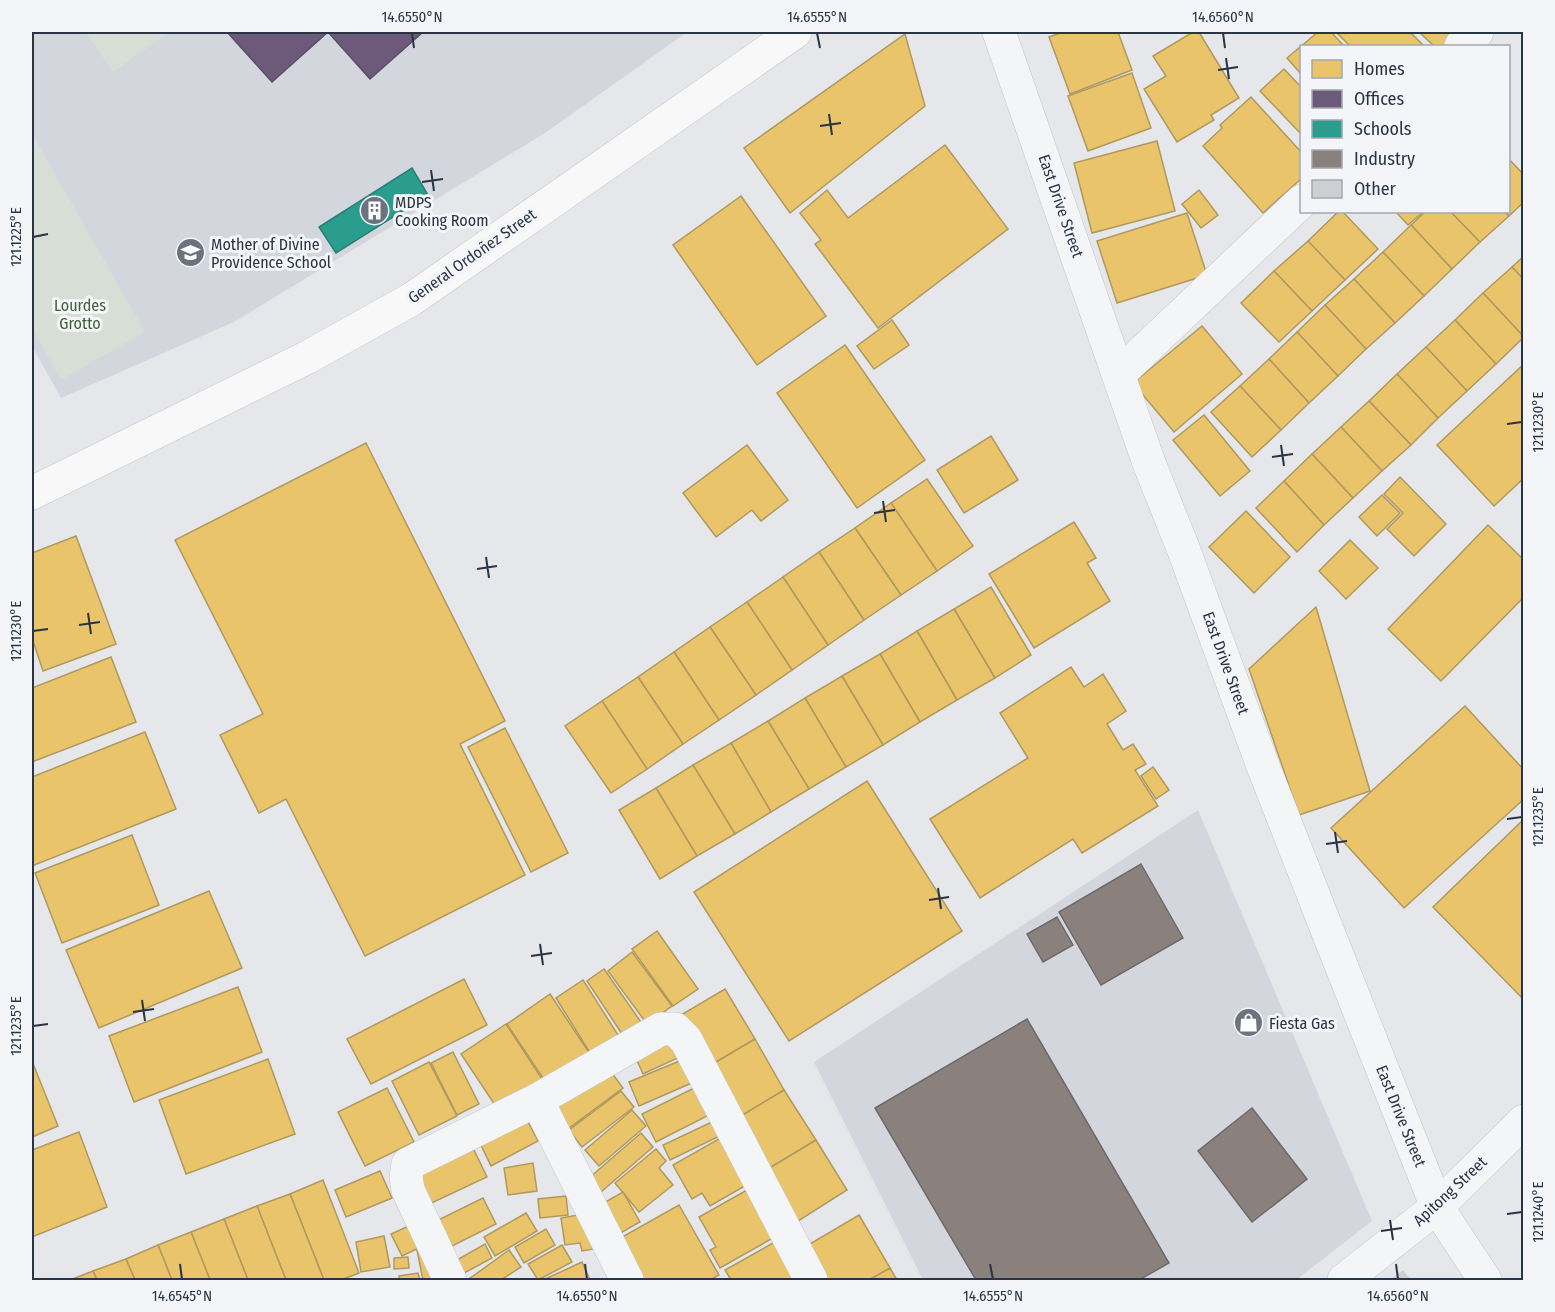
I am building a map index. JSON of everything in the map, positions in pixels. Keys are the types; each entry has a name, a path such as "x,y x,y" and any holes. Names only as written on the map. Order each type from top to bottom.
{"main road":[{"name":"General Ordoñez Street","path":"32,493 308,357 412,299 795,32"}],"street":[{"name":"East Drive Street","path":"999,32 1149,464 1183,548 1272,787 1437,1207 1485,1281"},
{"path":"1462,45 1477,32"},
{"path":"1119,374 1300,203"},
{"path":"450,1281 408,1190 406,1177 408,1164 537,1100 662,1029 675,1029 686,1040 811,1281"},
{"path":"537,1100 627,1281"},
{"name":"Apitong Street","path":"1344,1281 1437,1207 1524,1121"}],"shaded area":[{"name":"Mother of Divine Providence School","path":"32,32 687,32 545,133 234,322 61,398 32,346"},
{"name":"Fiesta Gas","path":"1198,810 1372,1221 1296,1280 923,1280 814,1062"}],"green space":[{"path":"85,32 170,32 113,72"},
{"name":"Lourdes Grotto","path":"34,137 145,332 61,380 32,328 32,138"}],"building: Homes":[{"path":"1063,32 1118,32 1132,70 1070,94 1049,37"},
{"path":"1193,32 1199,32 1239,98 1211,115 1214,120 1177,142 1144,89 1166,76 1153,56"},
{"path":"1318,32 1331,32 1343,45 1302,45"},
{"path":"1336,32 1410,32 1423,45 1349,45"},
{"path":"1419,32 1461,32 1454,45 1433,45"},
{"path":"905,34 925,106 790,213 744,148"},
{"path":"1300,47 1300,73 1287,58"},
{"path":"1284,69 1300,86 1300,133 1260,91"},
{"path":"1132,73 1151,128 1088,151 1068,96"},
{"path":"1251,97 1300,151 1300,180 1263,213 1203,146 1222,128 1220,125"},
{"path":"1157,141 1175,211 1092,233 1074,163"},
{"path":"945,145 1008,229 878,328 815,244 821,240 800,213 827,190 848,218"},
{"path":"1510,160 1524,175 1524,202 1509,216 1506,213 1510,213"},
{"path":"1199,190 1218,215 1201,228 1182,204"},
{"path":"741,196 826,316 757,365 673,245"},
{"path":"1187,213 1207,275 1117,303 1097,241"},
{"path":"1337,213 1344,213 1378,249 1345,280 1308,241"},
{"path":"1397,213 1422,213 1408,225"},
{"path":"1424,213 1452,213 1480,242 1452,269 1411,225"},
{"path":"1452,213 1506,213 1509,216 1480,242"},
{"path":"1411,225 1452,269 1424,296 1383,252"},
{"path":"1308,241 1345,280 1312,311 1274,271"},
{"path":"1383,252 1424,296 1395,323 1354,279"},
{"path":"1524,256 1524,280 1512,267"},
{"path":"1512,267 1524,280 1524,337 1483,293"},
{"path":"1274,271 1312,311 1279,342 1241,303"},
{"path":"1354,279 1395,323 1366,349 1325,305"},
{"path":"1483,293 1524,337 1496,364 1455,320"},
{"path":"1325,305 1366,349 1338,376 1297,332"},
{"path":"892,320 909,345 874,369 857,346"},
{"path":"1455,320 1496,364 1467,391 1426,347"},
{"path":"1202,326 1242,374 1174,432 1133,383"},
{"path":"1297,332 1338,376 1309,403 1269,359"},
{"path":"845,345 925,460 857,508 777,393"},
{"path":"1426,347 1467,391 1438,418 1397,374"},
{"path":"1269,359 1309,403 1281,430 1240,386"},
{"path":"1524,364 1524,478 1494,506 1437,445"},
{"path":"1397,374 1438,418 1411,445 1369,401"},
{"path":"1240,386 1281,430 1252,457 1211,412"},
{"path":"1369,401 1411,445 1382,471 1341,427"},
{"path":"1204,415 1250,471 1220,496 1173,440"},
{"path":"1341,427 1382,471 1353,498 1312,454"},
{"path":"991,436 1018,480 964,513 937,470"},
{"path":"366,443 505,721 460,744 525,875 365,956 286,799 259,813 220,735 263,714 175,540"},
{"path":"747,445 788,500 761,521 752,510 716,537 683,493"},
{"path":"1312,454 1353,498 1324,525 1284,481"},
{"path":"1400,477 1446,524 1414,556 1387,529 1403,513 1384,494"},
{"path":"927,479 973,546 937,571 891,503"},
{"path":"1284,481 1324,525 1297,552 1256,508"},
{"path":"1382,495 1400,513 1377,536 1359,517"},
{"path":"891,503 937,571 901,595 855,528"},
{"path":"1246,511 1290,557 1254,593 1209,547"},
{"path":"1074,522 1096,558 1087,563 1110,601 1034,648 989,574"},
{"path":"1488,525 1524,560 1524,597 1441,681 1388,629"},
{"path":"855,528 901,595 864,620 819,552"},
{"path":"76,536 116,644 43,671 32,638 32,553"},
{"path":"1350,540 1378,568 1346,599 1319,571"},
{"path":"819,552 864,620 828,645 783,577"},
{"path":"783,577 828,645 792,670 747,602"},
{"path":"991,587 1031,655 995,678 954,609"},
{"path":"747,602 792,670 756,695 710,627"},
{"path":"1316,607 1370,791 1299,815 1249,669"},
{"path":"954,609 995,678 957,700 917,631"},
{"path":"710,627 756,695 719,720 674,652"},
{"path":"917,631 957,700 920,722 880,654"},
{"path":"674,652 719,720 683,744 638,677"},
{"path":"880,654 920,722 883,745 842,676"},
{"path":"111,657 136,722 32,762 32,688"},
{"path":"1071,667 1084,687 1103,674 1126,711 1107,724 1123,750 1133,744 1146,764 1135,770 1158,806 1082,853 1073,839 980,898 930,819 1028,758 1000,713"},
{"path":"842,676 883,745 846,767 805,698"},
{"path":"638,677 683,744 647,769 602,701"},
{"path":"805,698 846,767 809,789 768,721"},
{"path":"602,701 647,769 611,793 565,726"},
{"path":"1465,706 1524,770 1524,799 1404,908 1331,828"},
{"path":"768,721 809,789 771,812 731,743"},
{"path":"505,728 568,853 531,872 468,747"},
{"path":"145,732 176,809 32,866 32,777"},
{"path":"731,743 771,812 735,834 693,765"},
{"path":"693,765 735,834 697,856 656,788"},
{"path":"1153,767 1169,790 1156,799 1141,776"},
{"path":"867,781 962,931 789,1041 694,892"},
{"path":"656,788 697,856 660,879 619,810"},
{"path":"1524,819 1524,1000 1433,907"},
{"path":"132,835 159,905 62,943 35,873"},
{"path":"209,891 242,968 99,1028 66,950"},
{"path":"657,931 698,989 673,1006 632,949"},
{"path":"632,952 672,1006 647,1024 608,971"},
{"path":"604,969 643,1025 624,1037 587,981"},
{"path":"464,979 487,1025 371,1084 347,1039"},
{"path":"583,980 620,1038 592,1056 556,998"},
{"path":"238,987 262,1052 134,1102 109,1036"},
{"path":"725,989 755,1039 706,1068 676,1018"},
{"path":"550,994 590,1054 547,1084 507,1024"},
{"path":"506,1024 542,1079 497,1108 461,1054"},
{"path":"671,1032 682,1056 643,1074 636,1058"},
{"path":"755,1039 784,1090 736,1119 706,1068"},
{"path":"453,1052 479,1104 457,1115 431,1063"},
{"path":"268,1059 295,1134 186,1174 159,1100"},
{"path":"684,1059 694,1082 639,1106 629,1082"},
{"path":"32,1061 58,1126 32,1137"},
{"path":"429,1062 457,1116 419,1135 392,1081"},
{"path":"606,1065 623,1088 565,1131 548,1108"},
{"path":"698,1086 711,1114 656,1142 642,1114"},
{"path":"387,1088 414,1142 365,1166 338,1112"},
{"path":"784,1090 816,1140 763,1172 736,1119"},
{"path":"621,1091 634,1107 582,1147 569,1130"},
{"path":"632,1110 646,1126 599,1166 585,1150"},
{"path":"525,1116 538,1141 491,1166 479,1141"},
{"path":"716,1120 722,1135 670,1160 663,1145"},
{"path":"79,1132 107,1207 32,1237 32,1150"},
{"path":"641,1133 653,1147 601,1192 589,1178"},
{"path":"724,1136 750,1183 710,1206 702,1193 692,1199 673,1165"},
{"path":"816,1140 847,1190 795,1223 763,1172"},
{"path":"473,1148 487,1177 425,1206 411,1177"},
{"path":"656,1149 666,1161 659,1168 673,1185 639,1212 615,1183"},
{"path":"533,1163 537,1191 508,1195 504,1168"},
{"path":"380,1171 392,1198 346,1217 335,1190"},
{"path":"323,1180 359,1273 341,1280 324,1280 290,1194"},
{"path":"747,1190 780,1234 720,1268 710,1250 716,1247 699,1217"},
{"path":"623,1192 640,1222 617,1235 600,1205"},
{"path":"290,1194 324,1280 286,1280 257,1206"},
{"path":"566,1196 568,1215 540,1218 538,1199"},
{"path":"483,1198 496,1224 446,1249 432,1223"},
{"path":"679,1205 719,1275 710,1280 637,1280 615,1241"},
{"path":"257,1206 286,1280 248,1280 224,1219"},
{"path":"526,1213 537,1231 495,1256 484,1237"},
{"path":"589,1213 600,1248 582,1251 580,1243 565,1245 561,1218"},
{"path":"859,1215 890,1268 869,1280 823,1280 803,1248"},
{"path":"224,1219 248,1280 210,1280 191,1232"},
{"path":"413,1224 423,1246 402,1256 391,1234"},
{"path":"546,1229 555,1245 524,1263 515,1247"},
{"path":"191,1232 210,1280 172,1280 158,1245"},
{"path":"384,1236 390,1267 361,1272 356,1242"},
{"path":"782,1238 805,1280 731,1280 725,1270"},
{"path":"485,1244 492,1258 455,1278 448,1265"},
{"path":"158,1245 172,1280 135,1280 126,1259"},
{"path":"562,1245 572,1262 538,1280 528,1264"},
{"path":"429,1248 435,1280 423,1280 417,1250"},
{"path":"509,1250 521,1267 501,1280 469,1279"},
{"path":"408,1257 409,1268 394,1269 394,1258"},
{"path":"126,1259 135,1280 97,1280 93,1271"},
{"path":"582,1262 590,1280 543,1280"},
{"path":"890,1268 897,1280 869,1280"},
{"path":"93,1271 97,1280 70,1280"},
{"path":"418,1273 420,1280 399,1280 399,1276"}],"building: Offices":[{"path":"227,32 328,32 272,82"},
{"path":"328,32 423,32 370,79"}],"building: Schools":[{"name":"MDPS Cooking Room","path":"412,168 428,195 336,253 319,227"}],"building: Industry":[{"path":"1141,864 1183,938 1101,985 1059,912"},
{"path":"1057,917 1073,945 1043,962 1027,934"},
{"path":"1027,1019 1169,1263 1139,1280 976,1280 875,1108"},
{"path":"1252,1108 1307,1179 1252,1222 1198,1151"}],"building: Other":[{"path":"1403,1270 1411,1280 1390,1280"}],"place":[{"name":"MDPS Cooking Room","path":"374,211"},
{"name":"Mother of Divine Providence School","path":"190,253"},
{"name":"Fiesta Gas","path":"1248,1023"}]}
